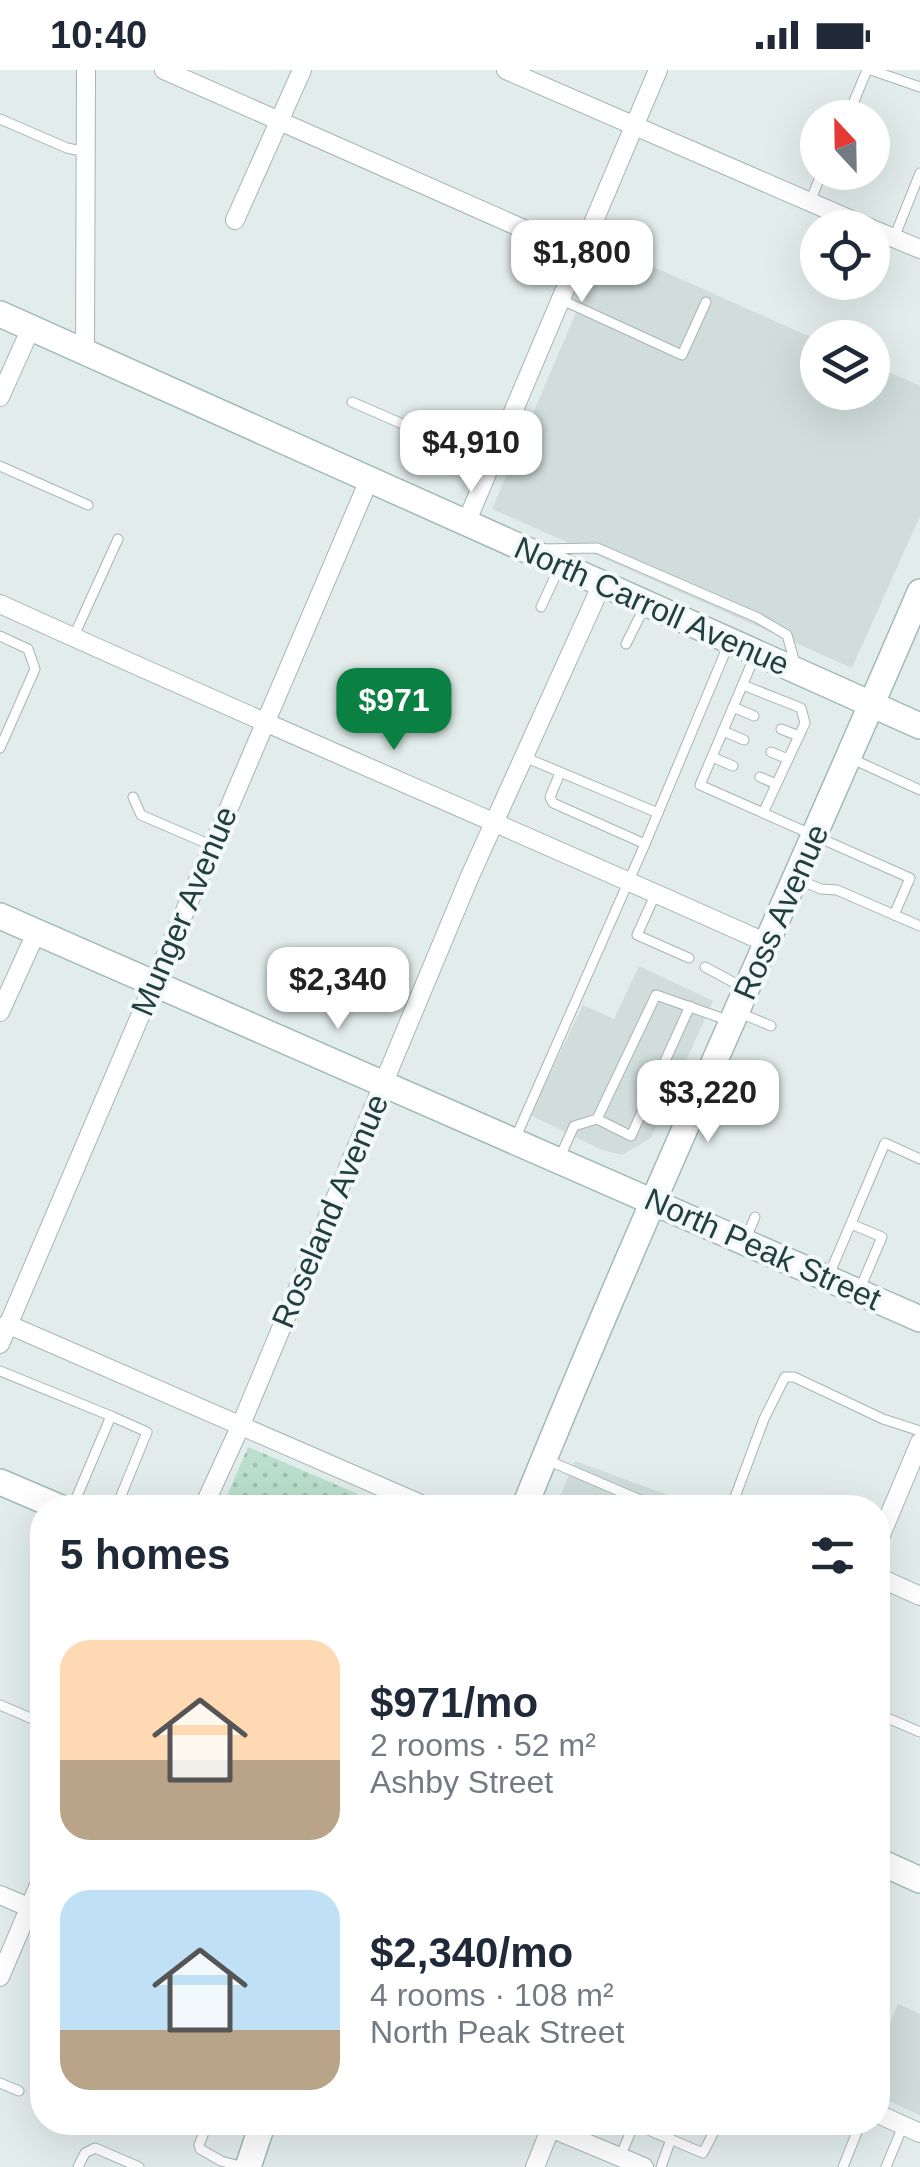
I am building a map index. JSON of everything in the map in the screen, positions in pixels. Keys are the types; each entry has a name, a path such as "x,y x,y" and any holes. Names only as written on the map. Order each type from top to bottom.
{"main road":[{"name":"North Carroll Avenue","path":"0,314 920,726"},
{"name":"Ross Avenue","path":"529,1495 920,592"},
{"name":"North Peak Street","path":"0,916 654,1200 750,1229 828,1277 920,1318"},
{"path":"0,1482 30,1495"},
{"path":"890,1866 920,1880"},
{"path":"246,2167 258,2135"}],"street":[{"path":"85,352 86,70"},
{"path":"164,70 578,253"},
{"path":"235,220 302,70"},
{"path":"506,70 829,210"},
{"path":"466,523 657,70"},
{"path":"890,236 920,249"},
{"path":"0,396 32,328"},
{"name":"Munger Avenue","path":"0,1344 370,480"},
{"name":"Roseland Avenue","path":"208,1495 602,584"},
{"path":"0,604 768,944"},
{"path":"0,1012 36,932"},
{"path":"8,1324 400,1495"},
{"path":"890,1513 920,1442"},
{"path":"890,1583 920,1596"},
{"path":"0,1895 30,1908"},
{"path":"0,1977 30,1921"},
{"path":"535,2167 544,2135"},
{"path":"570,2135 644,2167"}],"lane":[{"path":"855,100 869,70 920,87"},
{"path":"0,119 67,148 86,152"},
{"path":"894,238 920,172"},
{"path":"810,202 815,190"},
{"path":"559,299 682,355 706,302"},
{"path":"352,402 492,463"},
{"path":"0,466 88,505"},
{"path":"74,638 118,539"},
{"path":"528,551 570,546 596,548 758,618 788,635 796,670"},
{"path":"541,608 560,565"},
{"path":"626,644 646,604"},
{"path":"0,636 28,648 35,669 0,748"},
{"path":"514,1140 730,641"},
{"path":"756,653 700,785 910,878 894,915"},
{"path":"743,684 801,708 805,723 762,813"},
{"path":"734,707 754,716"},
{"path":"781,728 799,736"},
{"path":"723,731 744,740"},
{"path":"771,752 788,759"},
{"path":"712,757 732,766"},
{"path":"524,758 658,813"},
{"path":"849,758 920,790"},
{"path":"560,773 550,797 553,803 645,844"},
{"path":"760,777 776,784"},
{"path":"132,797 141,815 213,846"},
{"path":"796,878 837,890 920,926"},
{"path":"656,893 638,935 689,958"},
{"path":"705,967 740,1008 771,1026"},
{"path":"559,1159 574,1126 597,1118 656,994 690,1006 740,1008"},
{"path":"597,1118 631,1136 690,1006"},
{"path":"660,1076 700,1094"},
{"path":"828,1277 885,1143 920,1159"},
{"path":"851,1224 882,1237 859,1292"},
{"path":"0,1371 147,1432 121,1495"},
{"path":"736,1495 764,1418 785,1377 794,1377 920,1431"},
{"path":"78,1495 111,1416"},
{"path":"544,1458 629,1495"},
{"path":"0,1705 30,1718"},
{"path":"890,1719 920,1732"},
{"path":"0,2083 18,2091"},
{"path":"886,2167 912,2130"},
{"path":"202,2135 200,2149 246,2167"},
{"path":"620,2157 629,2135"},
{"path":"661,2135 703,2153 712,2135"},
{"path":"843,2167 856,2135"},
{"path":"661,2167 671,2139"},
{"path":"78,2167 85,2152 95,2148 139,2167"}],"shaded area":[{"path":"605,245 800,332 800,410 890,410 890,373 920,386 920,516 852,668 492,509"},
{"path":"639,966 713,1001 651,1138 622,1155 602,1150 530,1115 583,1005 614,1019"},
{"path":"575,1461 668,1495 561,1495"},
{"path":"898,2004 920,2014 920,2115 890,2101 890,2024"}],"green space":[{"path":"248,1447 358,1494 358,1495 227,1495"}]}
